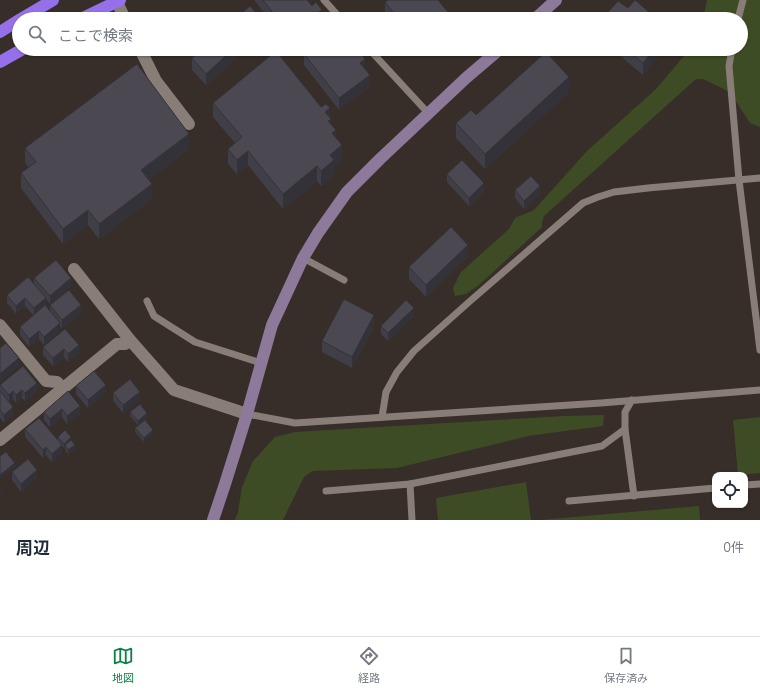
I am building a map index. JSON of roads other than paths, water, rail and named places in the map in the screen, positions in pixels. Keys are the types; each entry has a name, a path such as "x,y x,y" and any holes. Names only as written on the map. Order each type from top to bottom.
{"highway":[{"path":"33,12 53,0"},
{"path":"96,12 119,1"},
{"path":"0,32 12,25"},
{"path":"0,62 12,55"}],"street":[{"path":"543,12 556,0"},
{"path":"119,1 123,12"},
{"path":"144,56 156,81 189,124"},
{"path":"213,520 228,477 272,326 303,258 347,192 466,78 492,56"},
{"path":"74,269 130,340 174,390 246,414"},
{"path":"0,325 46,381 56,382 63,389"},
{"path":"0,440 117,344 125,344 130,340"}],"lane":[{"path":"324,0 335,12"},
{"path":"740,12 743,0"},
{"path":"375,56 429,114"},
{"path":"731,56 729,66 739,180 760,350"},
{"path":"382,417 386,392 397,372 414,351 475,296 584,203 614,192 760,178"},
{"path":"303,258 344,280"},
{"path":"147,301 154,316 195,342 261,363"},
{"path":"246,414 295,423 760,390"},
{"path":"632,400 625,412 634,496"},
{"path":"326,491 410,484 602,446 626,428"},
{"path":"410,484 412,520"},
{"path":"748,485 760,484"},
{"path":"569,501 712,488"}]}
